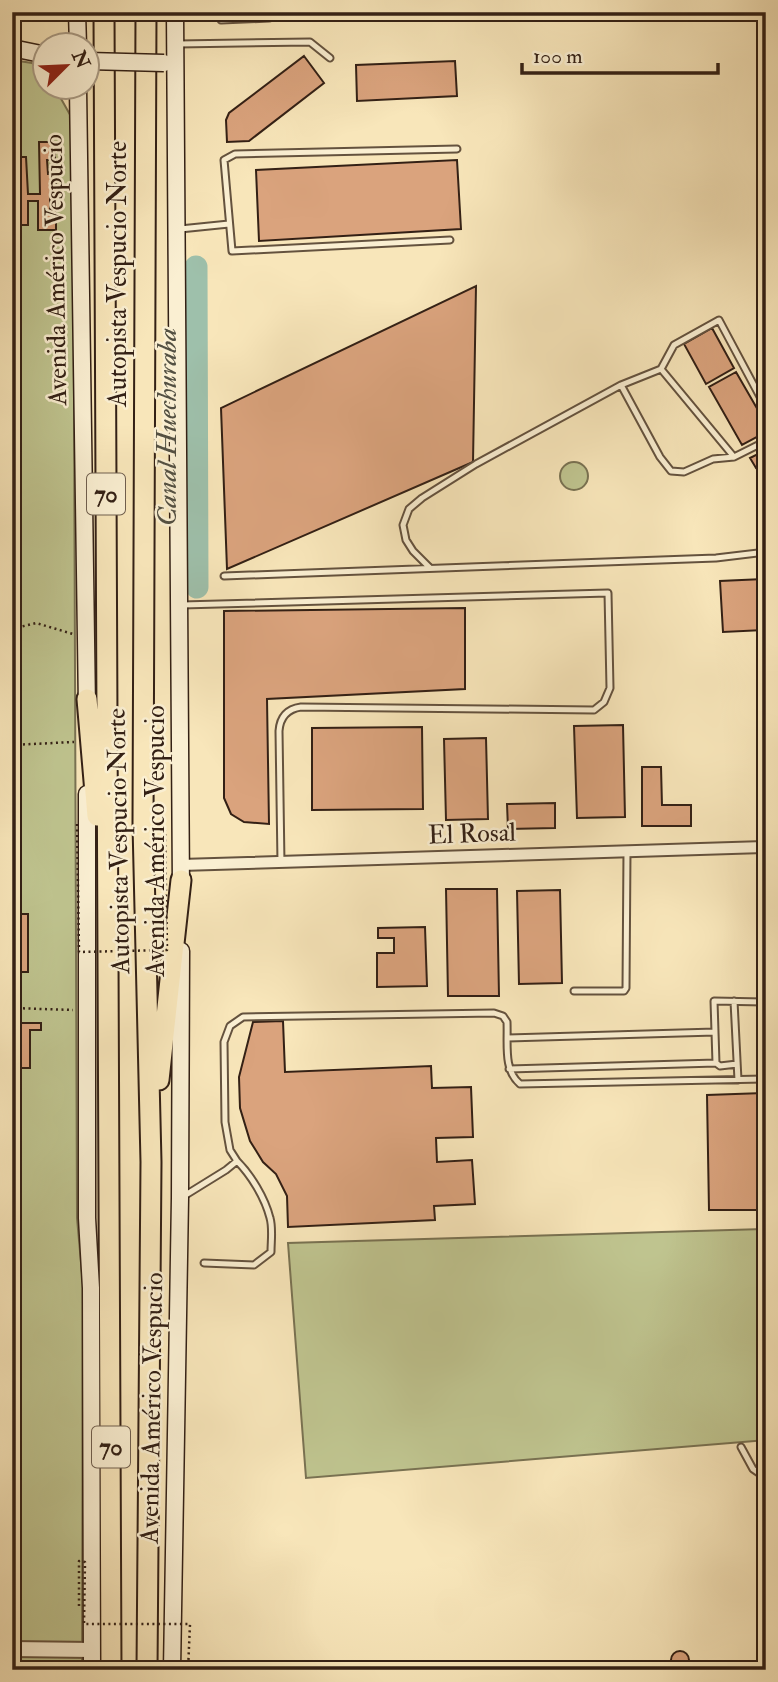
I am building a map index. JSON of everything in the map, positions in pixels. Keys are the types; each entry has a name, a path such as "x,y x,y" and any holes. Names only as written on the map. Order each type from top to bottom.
{"highway":[{"name":"Autopista Vespucio Norte","path":"104,12 111,1670"},
{"name":"Autopista Vespucio Norte","path":"145,12 143,825 151,1161 147,1670"},
{"path":"87,699 109,976"},
{"path":"151,1161 181,873"}],"main road":[{"path":"78,12 78,32"},
{"name":"Avenida Américo Vespucio","path":"172,1670 180,1198 181,873 175,229 170,63 175,44 175,12"},
{"path":"12,48 32,53"},
{"path":"102,61 170,63"},
{"path":"71,102 78,115"},
{"name":"Avenida Américo Vespucio","path":"78,102 87,699 87,1218 91,1288 92,1670"}],"street":[{"name":"El Rosal","path":"181,873 281,863 766,847"},
{"path":"12,1649 92,1650"}],"lane":[{"path":"221,12 221,20 269,18 269,12"},
{"path":"175,44 310,42 330,58"},
{"path":"450,240 237,253 232,251 231,247 224,160 235,154 457,149"},
{"path":"175,229 229,223"},
{"path":"430,568 406,540 403,525 409,509 477,464 621,386 661,369 674,345 719,320 766,408"},
{"path":"661,369 734,457"},
{"path":"621,386 660,457 671,471 684,472 713,459 734,457 766,441"},
{"path":"225,576 716,558 766,552"},
{"path":"179,605 608,593 610,688 604,702 594,710 301,707 290,710 282,719 279,731 281,863"},
{"path":"574,991 624,991 626,988 627,852"},
{"path":"716,1063 714,1001 765,1002 766,1014"},
{"path":"734,1002 738,1080"},
{"path":"204,1263 254,1265 271,1252 271,1221 267,1207 246,1170 230,1150 225,1122 224,1042 230,1026 243,1017 494,1013 503,1016 507,1022 509,1069 512,1077 520,1084 766,1079"},
{"path":"508,1038 715,1032"},
{"path":"509,1069 737,1064"},
{"path":"180,1198 237,1161"},
{"path":"741,1447 752,1469 766,1478"}],"path":[{"path":"12,629 36,624 77,635"},
{"path":"12,745 77,742"},
{"path":"77,824 79,952 167,950 165,830"},
{"path":"12,1008 87,1010"},
{"path":"79,1606 79,1561 85,1562 84,1624 190,1624 188,1670"}],"green space":[{"path":"12,60 32,63 32,102 63,102 73,120 77,1218 83,1285 82,1670 12,1670"},
{"path":"574,462 584,466 588,476 584,486 574,490 564,486 560,476 564,466"},
{"path":"766,1229 766,1440 306,1478 288,1243"}],"building":[{"path":"304,56 324,83 249,141 227,142 226,120 229,113"},
{"path":"455,61 457,96 357,101 356,65"},
{"path":"39,142 55,142 55,160 47,160 48,174 56,174 56,197 50,198 50,210 56,209 56,230 38,230 38,201 28,201 28,225 12,225 12,206 15,206 15,201 12,201 12,157 26,157 28,194 40,194"},
{"path":"457,160 461,229 259,241 256,170"},
{"path":"476,286 473,462 227,569 221,408"},
{"path":"712,328 734,368 706,384 684,344"},
{"path":"736,372 766,424 766,432 742,445 709,387"},
{"path":"766,450 766,463 756,468 750,458"},
{"path":"766,579 766,630 723,632 720,581"},
{"path":"465,608 465,689 267,699 269,824 244,822 231,814 224,798 224,611"},
{"path":"623,725 625,817 577,818 574,726"},
{"path":"422,727 423,809 312,810 312,728"},
{"path":"486,738 488,819 446,820 444,739"},
{"path":"642,767 661,767 662,805 691,805 691,826 642,826"},
{"path":"555,803 555,828 508,829 507,804"},
{"path":"446,889 497,889 499,996 448,996"},
{"path":"560,890 562,983 519,984 517,891"},
{"path":"17,914 28,914 28,972 16,972"},
{"path":"425,927 427,986 377,987 377,953 394,953 394,938 378,938 378,928"},
{"path":"283,1021 285,1072 431,1066 432,1088 471,1087 473,1137 436,1138 437,1162 472,1160 475,1204 434,1206 435,1220 288,1227 287,1196 276,1174 263,1162 250,1141 240,1108 239,1077 253,1022"},
{"path":"17,1023 41,1023 41,1030 30,1030 30,1068 17,1068"},
{"path":"766,1093 766,1210 709,1210 707,1095"},
{"path":"680,1651 686,1654 689,1660 686,1666 680,1669 674,1666 671,1660 674,1654"}],"waterway":[{"name":"Canal Huechuraba","path":"196,267 197,587"}]}
